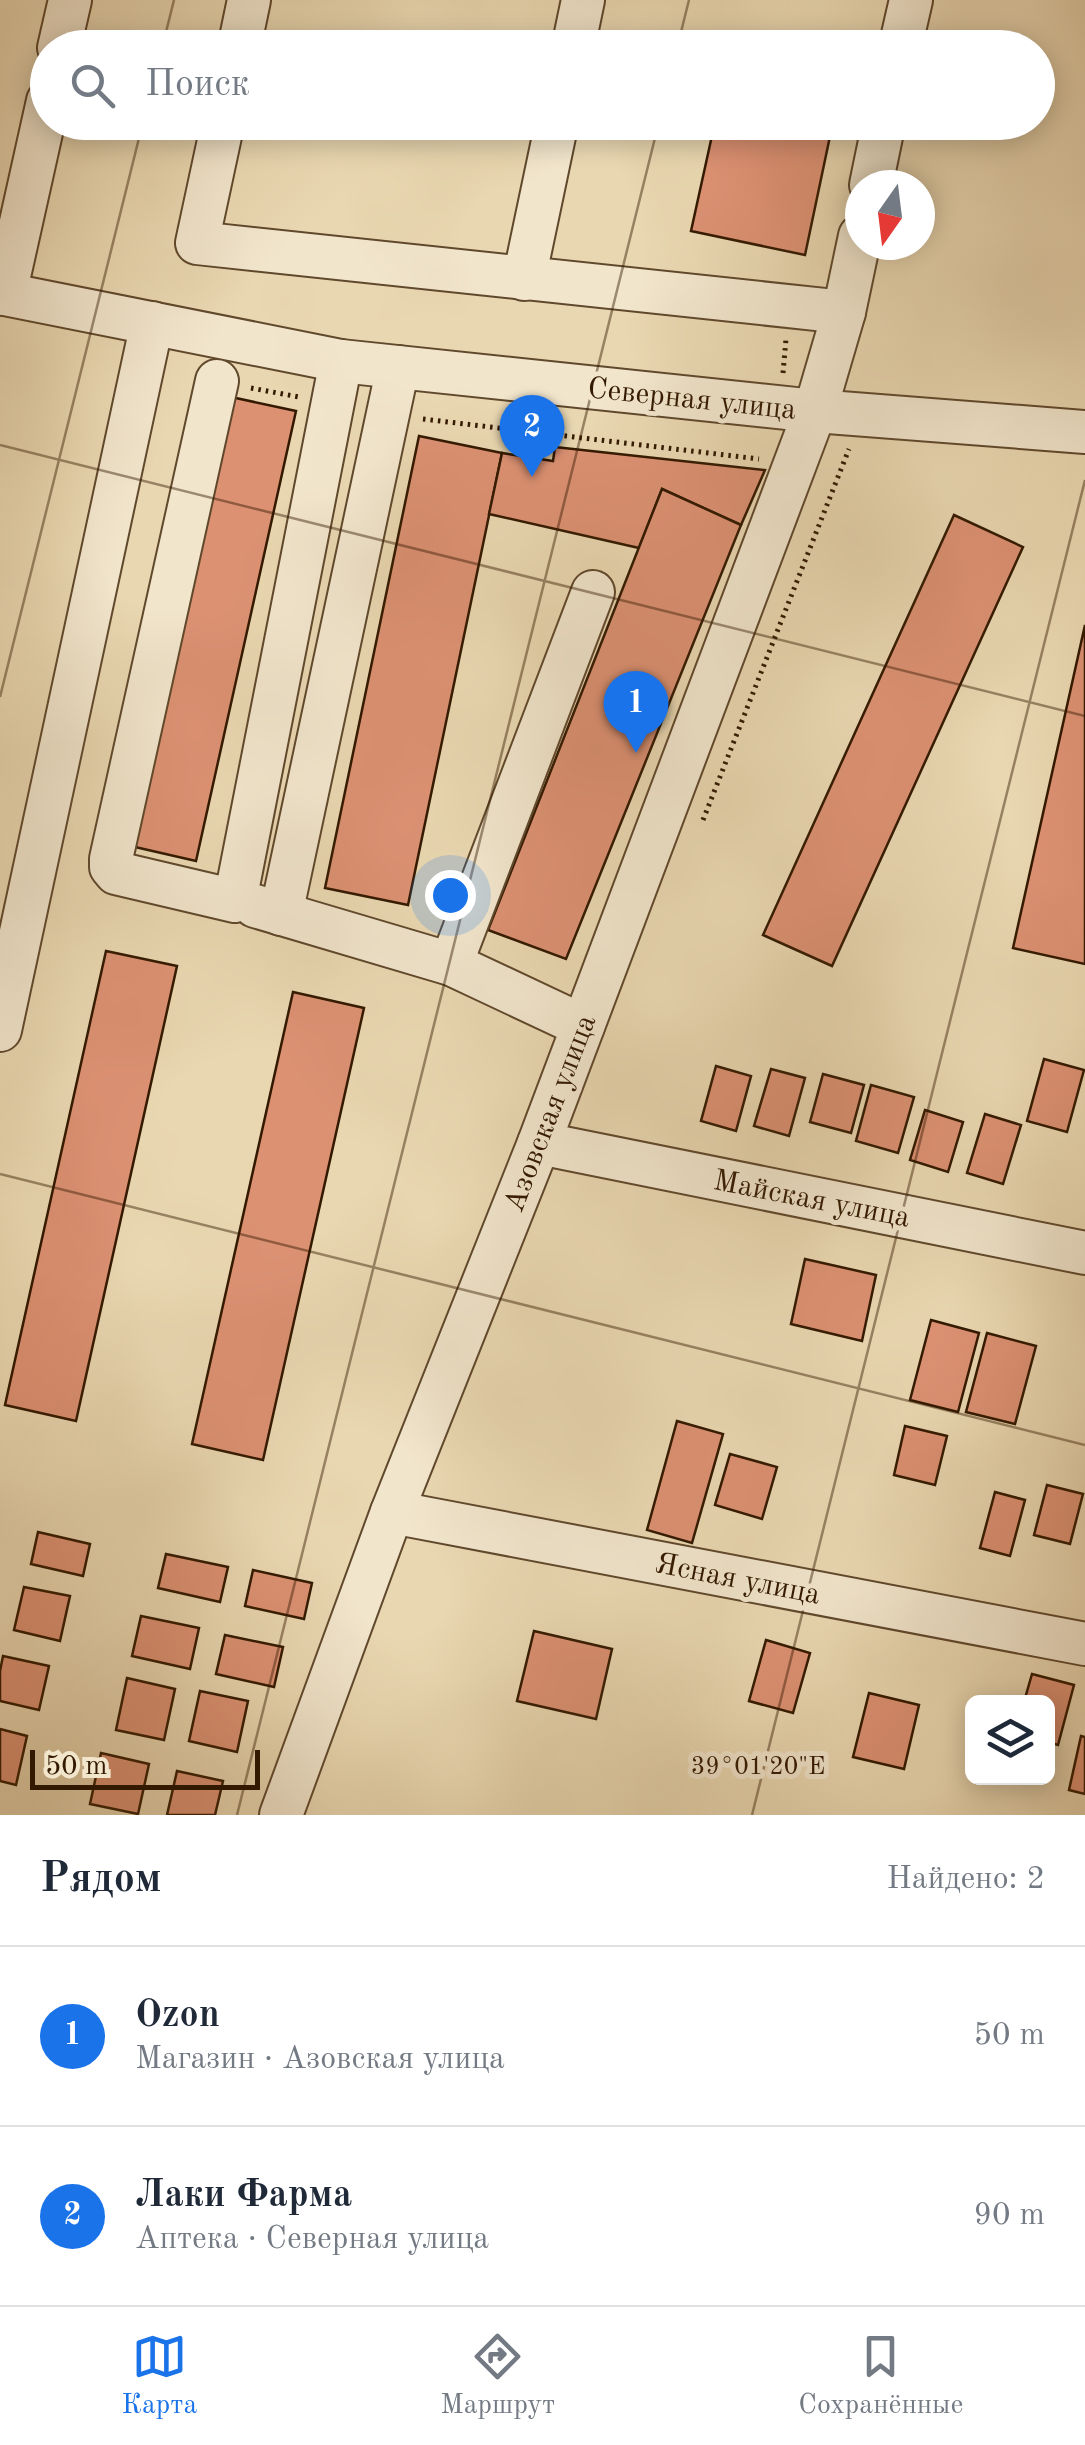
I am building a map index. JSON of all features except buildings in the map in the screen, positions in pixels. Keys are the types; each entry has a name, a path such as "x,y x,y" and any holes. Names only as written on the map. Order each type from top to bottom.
{"street":[{"path":"63,30 70,0"},
{"path":"243,30 249,0"},
{"path":"577,30 583,0"},
{"path":"904,30 910,0"},
{"path":"3,294 39,140"},
{"path":"218,140 197,242 844,312"},
{"path":"524,279 553,140"},
{"path":"874,170 880,140"},
{"name":"Азовская улица","path":"281,1815 392,1512 539,1143 815,411 855,260"},
{"name":"Северная улица","path":"3,294 341,361 815,411 1085,432"},
{"path":"0,1030 152,323"},
{"path":"235,900 341,361"},
{"path":"280,914 398,367"},
{"path":"217,381 111,868 116,873 235,900 451,964 583,1026"},
{"path":"451,964 593,592"},
{"name":"Майская улица","path":"539,1143 1085,1254"},
{"name":"Ясная улица","path":"392,1512 1085,1644"}],"place":[{"name":"Лаки Фарма","path":"532,477"},
{"name":"Ozon","path":"636,753"}]}
